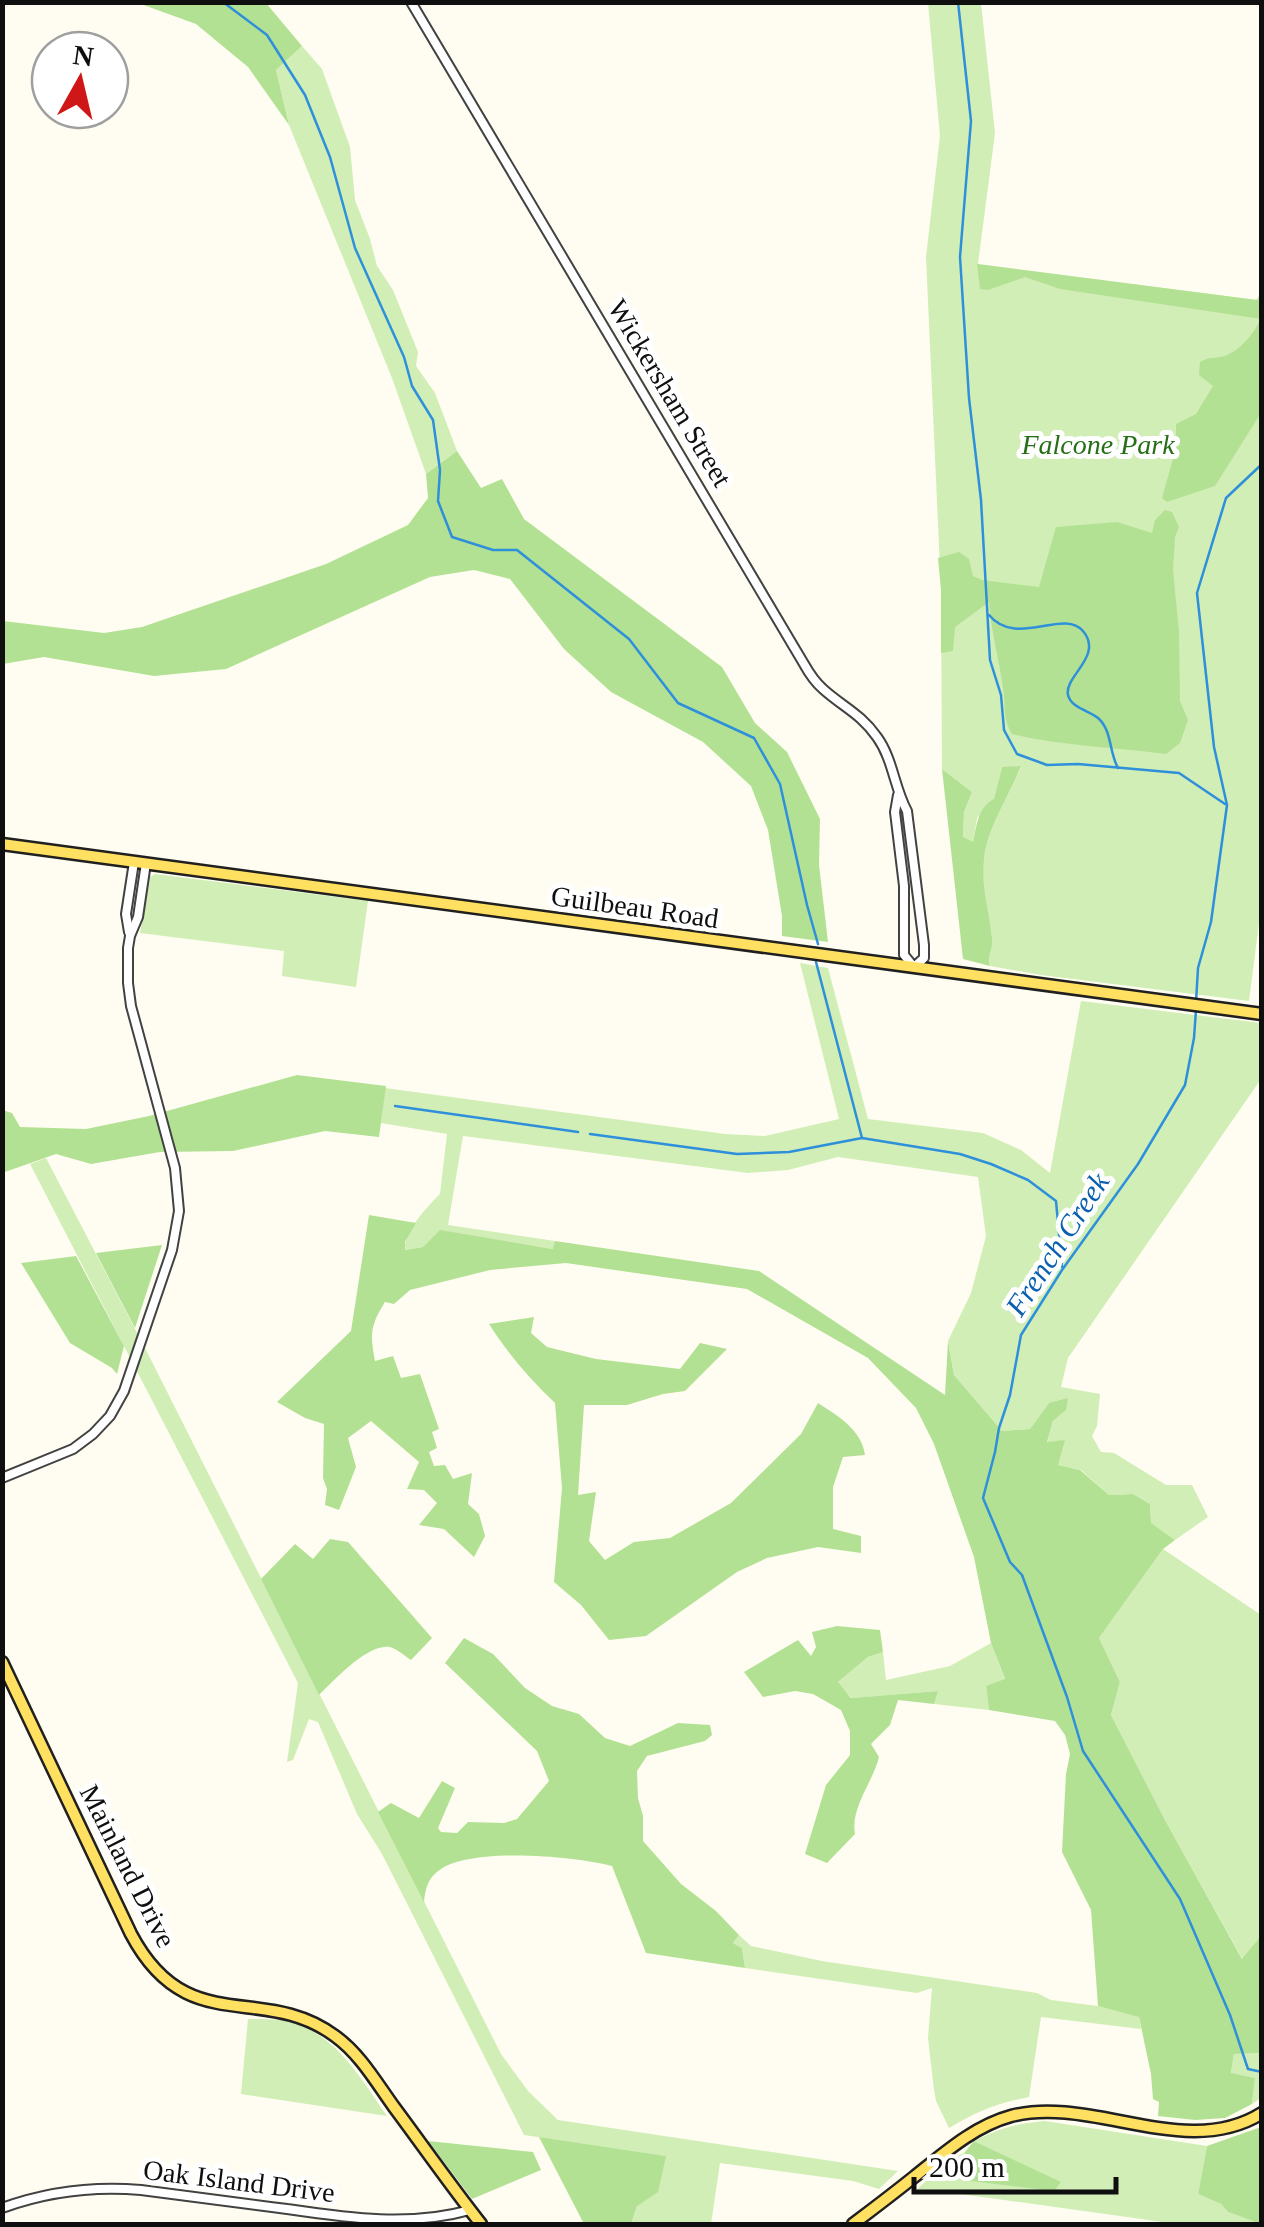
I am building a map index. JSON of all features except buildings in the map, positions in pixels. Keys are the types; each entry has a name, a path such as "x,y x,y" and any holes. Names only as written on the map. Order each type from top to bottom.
{"main road":[{"name":"Guilbeau Road","path":"2,844 1262,1014"},
{"name":"Mainland Drive","path":"2,1662 149,1962 175,1987 199,1999 296,2016 334,2035 361,2062 480,2224"},
{"path":"853,2224 976,2132 1012,2116 1052,2112 1197,2131 1232,2127 1262,2114"}],"street":[{"name":"Wickersham Street","path":"411,2 804,664 824,690 857,713 880,740 906,811 924,946 924,958 914,967 904,955 904,886 894,812 898,794"},
{"path":"2,1478 73,1450 110,1416 124,1391 172,1250 178,1211 175,1168 129,996 130,936 138,917 140,862"},
{"name":"Oak Island Drive","path":"2,2208 43,2196 110,2188 390,2222 438,2221 470,2210"}],"green space":[{"path":"138,3 266,3 302,46 276,70 289,125 248,67 196,24"},
{"name":"Falcone Park","path":"928,3 981,3 995,133 978,264 1256,300 1261,293 1262,900 1249,1001 990,966 992,940 984,856 1021,767 1002,767 994,800 977,818 973,843 963,838 964,812 972,792 942,769 941,590 926,257 940,136"},
{"path":"302,46 322,69 350,147 355,200 377,266 393,290 418,352 416,366 435,393 457,451 426,474 392,378 289,125 276,70"},
{"path":"977,264 1261,298 1261,319 1060,289 1025,277 988,290 980,289"},
{"path":"1261,319 1261,413 1215,486 1167,502 1162,498 1176,448 1176,424 1196,414 1213,386 1199,375 1200,362 1237,349"},
{"path":"457,451 481,488 502,479 524,519 722,667 755,723 787,752 820,819 819,865 828,942 782,936 768,830 751,786 703,742 611,692 564,649 510,579 474,570 430,577 226,669 154,676 44,657 3,664 3,621 104,633 142,627 326,564 408,525 428,498 426,474"},
{"path":"1165,510 1172,512 1179,527 1173,570 1180,701 1188,720 1180,743 1166,754 1012,734 989,602 955,627 953,651 941,653 938,558 959,552 969,559 973,576 982,580 1039,587 1056,527 1117,522 1152,533 1155,520"},
{"path":"1021,766 994,825 984,860 992,941 990,966 963,959 942,769 972,792 964,812 963,837 973,842 981,812 994,799 1002,767"},
{"path":"155,874 368,901 356,987 282,976 284,951 140,933 150,877"},
{"path":"800,963 828,968 868,1119 983,1133 1021,1150 1050,1173 1081,1001 1261,1023 1261,1079 1068,1358 1061,1387 1100,1394 1097,1426 1092,1436 1101,1452 1114,1453 1166,1485 1192,1485 1208,1517 1175,1540 1151,1523 1150,1504 1133,1494 1109,1495 1081,1470 1057,1465 1064,1441 1047,1443 1053,1421 1066,1410 1049,1403 1030,1429 1002,1431 954,1375 948,1341 971,1293 986,1236 978,1177 838,1157 788,1170 748,1173 463,1136 448,1225 555,1241 554,1249 440,1231 423,1247 404,1250 413,1227 440,1194 447,1134 381,1123 385,1088 725,1134 765,1136 839,1119"},
{"path":"297,1075 386,1086 379,1137 325,1131 233,1151 160,1152 91,1164 56,1154 2,1173 2,1110 12,1113 20,1127 86,1129 149,1116"},
{"path":"46,1158 501,2054 528,2091 558,2120 898,2171 879,2189 853,2181 720,2163 711,2224 631,2224 665,2156 524,2135 382,1854 357,1814 318,1722 309,1719 293,1760 287,1762 298,1683 30,1164"},
{"path":"369,1215 416,1223 405,1242 405,1250 423,1247 440,1230 553,1249 555,1241 759,1271 945,1395 948,1341 954,1375 1002,1431 1030,1429 1049,1403 1068,1398 1066,1410 1053,1421 1047,1442 1065,1440 1058,1465 1080,1470 1109,1495 1133,1494 1150,1504 1151,1523 1175,1540 1163,1549 1099,1638 1120,1682 1111,1715 1242,1959 1261,1936 1261,2053 1234,2054 1231,2073 1255,2078 1252,2104 1225,2118 1158,2116 1159,2102 1153,2099 1139,2017 1098,2006 1091,1910 1062,1852 1070,1754 1065,1735 1055,1721 989,1710 986,1686 1005,1679 991,1643 974,1557 934,1444 916,1408 868,1358 747,1289 566,1263 490,1270 410,1290 394,1304 385,1302 372,1330 375,1361 393,1356 401,1378 420,1374 439,1429 432,1432 437,1448 429,1452 434,1466 445,1465 453,1479 472,1473 468,1504 479,1514 485,1536 474,1557 444,1529 419,1525 437,1503 424,1490 407,1489 419,1462 371,1421 348,1438 356,1467 339,1510 325,1505 324,1424 277,1402 351,1331"},
{"path":"162,1245 135,1328 96,1253"},
{"path":"76,1256 124,1346 117,1374 70,1343 21,1263"},
{"path":"534,1317 531,1333 547,1347 596,1359 680,1369 700,1343 727,1349 685,1391 627,1405 584,1405 578,1495 596,1492 589,1541 605,1560 634,1542 670,1538 731,1503 801,1434 818,1403 848,1424 863,1446 865,1455 843,1457 833,1487 833,1529 861,1536 861,1553 818,1547 767,1558 737,1572 646,1636 609,1640 581,1605 554,1582 562,1488 555,1403 520,1366 489,1324"},
{"path":"330,1539 348,1542 432,1638 411,1660 390,1647 372,1651 351,1664 319,1695 261,1579 295,1544 313,1559"},
{"path":"1163,1549 1261,1615 1261,1936 1243,1960 1111,1715 1120,1682 1099,1638"},
{"path":"837,1626 880,1630 883,1652 868,1657 838,1682 851,1698 938,1691 934,1704 898,1700 890,1725 871,1744 879,1757 859,1805 855,1834 827,1863 805,1854 826,1785 850,1755 850,1731 841,1710 813,1694 795,1691 763,1697 744,1672 798,1640 811,1656 816,1647 812,1632"},
{"path":"464,1638 493,1654 525,1688 552,1706 579,1714 605,1738 630,1746 678,1723 710,1725 712,1735 705,1741 647,1756 637,1771 643,1841 681,1884 739,1935 733,1943 742,1948 745,1968 646,1953 612,1866 595,1862 499,1856 456,1862 433,1876 424,1902 378,1812 391,1803 419,1818 442,1781 455,1788 438,1828 441,1832 457,1833 468,1822 504,1823 517,1819 549,1781 537,1751 445,1663"},
{"path":"991,1643 1005,1680 986,1686 989,1710 934,1704 937,1691 852,1698 837,1683 868,1657 883,1652 886,1680 950,1666"},
{"path":"739,1935 751,1946 822,1961 1037,1993 1051,2000 1098,2006 1139,2016 1141,2029 1041,2017 1029,2097 987,2109 949,2128 934,2090 928,2038 932,1988 917,1993 745,1968 742,1948 733,1943"},
{"path":"248,2019 280,2020 315,2032 343,2056 387,2116 241,2094"},
{"path":"1261,2053 1261,2098 1252,2104 1255,2078 1231,2074 1234,2054"},
{"path":"1045,2121 1207,2146 1198,2194 1221,2204 1228,2212 1261,2224 1177,2224 947,2192 915,2191 946,2163 965,2152 969,2166 964,2179 1060,2182 974,2141 1008,2127"},
{"path":"1262,2127 1261,2224 1228,2212 1221,2204 1198,2194 1207,2146"},
{"path":"539,2137 666,2156 658,2192 637,2206 631,2224 584,2224"},
{"path":"428,2141 533,2152 541,2170 472,2199"},
{"path":"974,2141 1061,2182 1054,2191 963,2180 969,2166 965,2152"}],"waterway":[{"path":"223,2 267,35 305,95 330,157 355,248 404,357 412,386 433,420 440,470 438,501 452,537 493,550 517,550 629,639 678,703 754,738 780,784 818,944"},
{"path":"958,2 971,121 960,257 990,660 1001,695 1004,730 1017,754 1047,765 1179,773 1225,804"},
{"name":"French Creek","path":"1196,1002 1198,968 1211,922 1227,805 1214,747 1197,593 1226,498 1262,464"},
{"path":"989,615 1012,628 1064,623 1083,631 1089,649 1068,695 1073,703 1103,723 1118,768"},
{"path":"816,962 862,1138"},
{"name":"French Creek","path":"1196,1010 1185,1085 1138,1164 1021,1335 983,1498 1010,1562 1022,1575 1083,1751 1180,1899 1230,2015 1248,2069 1262,2072"},
{"path":"395,1106 578,1132"},
{"path":"590,1134 737,1154 789,1152 862,1138 960,1154 1028,1180 1056,1201 1062,1267"}]}
